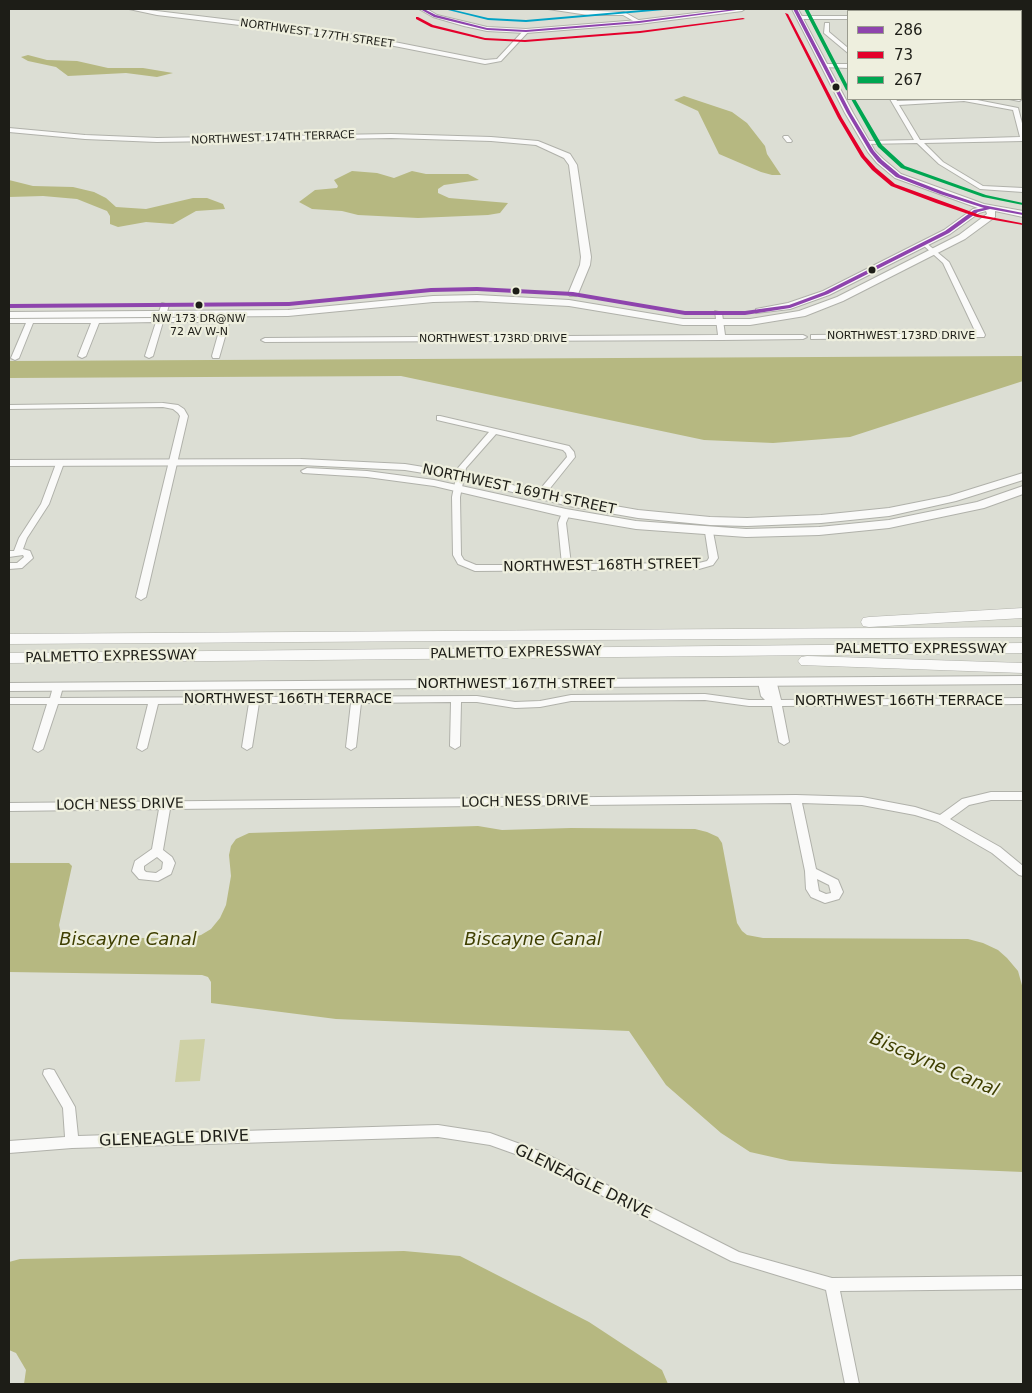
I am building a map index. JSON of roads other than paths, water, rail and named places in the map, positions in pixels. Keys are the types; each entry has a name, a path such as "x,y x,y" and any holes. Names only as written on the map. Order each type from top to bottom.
{"highway":[{"path":"365,637 464,628 858,622 1023,613"},
{"name":"PALMETTO EXPRESSWAY","path":"9,640 1023,632"},
{"name":"PALMETTO EXPRESSWAY","path":"9,658 1023,648"},
{"path":"677,651 750,659 1023,668"}],"street":[{"name":"NORTHWEST 177TH STREET","path":"132,9 313,31 490,62 499,60 526,31"},
{"path":"422,9 435,16 464,24 494,30 526,31 639,22 742,9"},
{"path":"552,9 624,14 639,22"},
{"path":"795,9 865,141 880,161 906,184 918,191 976,211 1023,214"},
{"path":"802,20 847,18"},
{"path":"802,20 827,24 847,24"},
{"path":"827,24 826,32 847,50"},
{"path":"826,66 847,66"},
{"path":"1022,96 1023,70"},
{"path":"930,100 895,101 917,140 941,163 982,188 1023,190"},
{"path":"865,141 1023,139 1016,109 969,100"},
{"name":"NORTHWEST 174TH TERRACE","path":"9,130 85,137 158,140 381,136 491,139 538,143 567,156 573,165 586,257 585,265 573,294"},
{"path":"898,176 990,211 1023,220"},
{"path":"454,294 569,303 683,322 771,310 808,301 925,244 964,221 976,211"},
{"path":"9,315 288,313 433,298 454,294 573,294 750,322 779,318 821,308 962,237 990,211"},
{"name":"NORTHWEST 173RD DRIVE","path":"814,336 981,335 946,262 925,244"},
{"path":"9,306 162,313 214,320 225,323 216,356"},
{"path":"9,321 96,320 162,313"},
{"path":"149,356 162,313"},
{"path":"719,318 722,338"},
{"path":"15,358 31,320"},
{"path":"82,356 96,320"},
{"name":"NORTHWEST 173RD DRIVE","path":"264,340 802,337"},
{"path":"9,407 163,405 175,407 181,411 184,416 142,597"},
{"path":"440,418 566,448 570,452 571,457 540,495"},
{"path":"459,482 462,468 494,431"},
{"name":"NORTHWEST 169TH STREET","path":"9,463 58,467 172,467 342,472 459,482 540,495 602,508 674,518 784,527 854,528 935,515 980,505 1023,490"},
{"path":"9,566 19,566 27,561 29,556 13,553 45,504 58,467"},
{"name":"NORTHWEST 169TH STREET","path":"9,472 58,467"},
{"name":"NORTHWEST 169TH STREET","path":"459,482 566,513 636,525 709,532 784,527 922,506 982,490 1023,476"},
{"name":"NORTHWEST 168TH STREET","path":"459,482 456,497 457,556 461,562 475,568 699,566 710,563 714,558 709,532"},
{"path":"922,506 935,515"},
{"path":"566,513 562,523 566,567"},
{"name":"NORTHWEST 167TH STREET","path":"9,688 1023,680"},
{"name":"NORTHWEST 166TH TERRACE","path":"768,682 766,696 775,702"},
{"path":"38,749 58,687"},
{"name":"NORTHWEST 166TH TERRACE","path":"9,701 478,699 515,705 540,704 567,698 710,697 743,702 1023,701"},
{"path":"247,747 255,699"},
{"path":"351,747 356,699"},
{"path":"455,746 456,699"},
{"path":"142,748 154,700"},
{"path":"775,702 784,742"},
{"path":"942,819 966,802 991,796 1023,796"},
{"path":"796,799 811,871"},
{"name":"LOCH NESS DRIVE","path":"9,806 796,799 862,801 915,811 942,819 996,850 1023,872"},
{"path":"157,852 165,805"},
{"path":"49,1074 69,1106 72,1142"},
{"name":"GLENEAGLE DRIVE","path":"9,1147 72,1142 438,1131 490,1139 537,1156 736,1258 832,1286 1023,1283"},
{"path":"832,1286 852,1384"}],"water":[{"path":"28,55 47,60 77,61 108,68 143,68 173,73 157,77 126,73 68,76 56,67 28,61 21,57"},
{"path":"684,96 732,112 747,123 765,146 767,154 781,175 761,172 719,154 698,111 674,100"},
{"path":"352,171 377,173 394,178 412,171 426,174 468,174 479,180 444,185 438,189 438,193 449,198 508,203 500,213 488,215 418,218 358,215 342,211 312,209 299,202 315,190 337,188 338,186 334,180"},
{"path":"9,180 33,186 73,187 94,192 106,198 116,207 146,209 193,198 207,198 223,204 225,209 196,211 173,224 146,222 118,227 110,224 110,216 107,211 77,199 43,196 9,197"},
{"path":"1023,356 1023,381 850,437 773,443 704,440 401,376 9,378 9,361"},
{"name":"Biscayne Canal","path":"478,826 502,830 571,828 695,829 718,837 722,843 737,923 747,935 763,938 968,939 998,950 1018,971 1023,989 1023,1172 790,1161 750,1152 721,1133 666,1085 629,1031 336,1019 211,1003 211,982 208,977 202,975 9,972 9,863 69,863 72,866 59,925 62,938 190,938 201,935 211,929 220,918 226,905 231,876 229,855 231,846 236,839 249,833"},
{"path":"404,1251 460,1256 589,1322 662,1370 668,1384 24,1384 26,1370 16,1353 9,1350 9,1262 20,1259"}],"place":[{"name":"NW 173 DR@NW 72 AV W-N","path":"199,305"}]}
